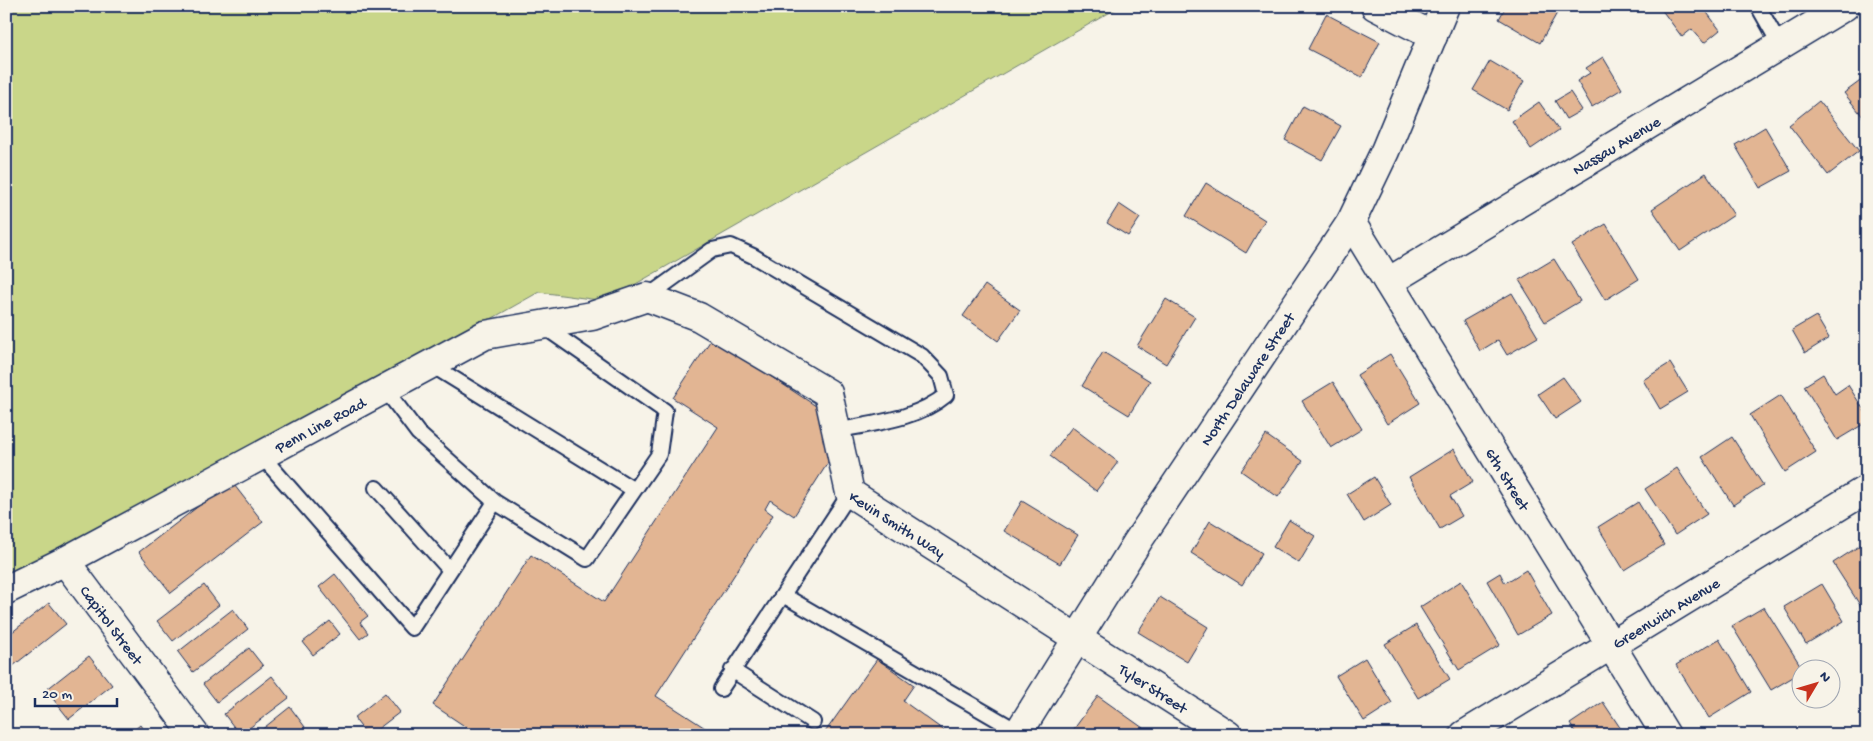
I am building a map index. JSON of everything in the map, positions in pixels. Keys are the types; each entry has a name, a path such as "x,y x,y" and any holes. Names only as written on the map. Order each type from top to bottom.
{"street":[{"path":"1376,6 1433,36"},
{"name":"North Delaware Street","path":"1018,733 1078,640 1143,533 1351,222 1385,151 1445,6"},
{"name":"Nassau Avenue","path":"1388,282 1845,6"},
{"name":"6th Street","path":"1351,222 1666,735"},
{"name":"Kevin Smith Way","path":"647,297 699,317 828,393 850,494 1078,640"},
{"name":"Penn Line Road","path":"6,590 65,561 485,335 592,316 647,297"},
{"name":"Greenwich Avenue","path":"1464,735 1867,489"},
{"name":"Capitol Street","path":"65,561 195,735"},
{"name":"Tyler Street","path":"1078,640 1228,735"}],"lane":[{"path":"1758,6 1780,46"},
{"path":"647,297 712,250 731,246 753,256 922,356 941,376 946,395 938,402 912,414 836,431"},
{"path":"385,389 418,433 495,502 587,559 659,454 665,411 542,325"},
{"path":"430,364 634,490"},
{"path":"261,455 412,628 495,502"},
{"path":"376,488 450,570"},
{"path":"720,688 850,494"},
{"path":"783,595 1018,733"},
{"path":"732,670 813,722"}],"green space":[{"path":"6,6 1121,6 606,301 539,292 6,592"}],"building":[{"path":"1506,6 1561,6 1540,43 1499,19"},
{"path":"1665,6 1702,6 1720,30 1704,43 1692,29 1682,37 1661,9"},
{"path":"1326,14 1380,42 1362,77 1308,49"},
{"path":"1603,57 1622,89 1592,107 1577,81 1590,73 1586,68"},
{"path":"1490,61 1524,81 1507,110 1473,90"},
{"path":"1867,76 1867,122 1844,93"},
{"path":"1570,92 1582,110 1566,119 1555,101"},
{"path":"1819,101 1859,151 1828,175 1789,125"},
{"path":"1539,102 1559,130 1531,149 1512,121"},
{"path":"1303,106 1341,126 1322,160 1285,140"},
{"path":"1765,127 1791,171 1760,188 1735,145"},
{"path":"1706,173 1734,215 1680,251 1652,209"},
{"path":"1206,183 1265,220 1246,253 1186,216"},
{"path":"1119,204 1140,218 1128,236 1107,223"},
{"path":"1606,224 1639,279 1605,300 1572,245"},
{"path":"1554,259 1580,301 1545,322 1519,280"},
{"path":"985,285 1020,310 998,341 963,316"},
{"path":"1512,293 1538,337 1507,355 1498,340 1480,351 1463,321"},
{"path":"1166,299 1195,317 1166,364 1137,346"},
{"path":"1816,316 1829,338 1805,353 1792,330"},
{"path":"712,338 819,408 829,461 794,516 770,500 765,509 773,515 656,696 716,735 478,735 433,705 531,555 604,602 718,427 673,398"},
{"path":"1103,352 1150,381 1129,415 1082,386"},
{"path":"1390,354 1420,403 1387,424 1357,375"},
{"path":"1670,363 1688,392 1660,409 1643,380"},
{"path":"1823,374 1835,394 1848,385 1867,415 1867,422 1837,440 1804,386"},
{"path":"1563,377 1581,402 1555,419 1538,394"},
{"path":"1333,382 1362,429 1331,448 1302,401"},
{"path":"1781,395 1816,452 1785,472 1750,415"},
{"path":"1072,427 1118,462 1096,491 1050,456"},
{"path":"1266,435 1303,461 1278,497 1241,471"},
{"path":"1732,437 1763,485 1733,505 1702,457"},
{"path":"1454,449 1473,482 1450,496 1462,516 1440,529 1409,477"},
{"path":"1677,468 1707,514 1675,535 1645,489"},
{"path":"1374,477 1391,505 1364,522 1347,494"},
{"path":"231,481 263,522 171,593 139,552"},
{"path":"1022,501 1078,535 1060,564 1004,531"},
{"path":"1638,502 1664,545 1624,570 1598,527"},
{"path":"1289,520 1315,536 1299,563 1273,547"},
{"path":"1210,521 1262,553 1242,585 1191,553"},
{"path":"1867,541 1867,616 1833,563"},
{"path":"1526,570 1552,615 1518,635 1487,581 1500,573 1505,583"},
{"path":"335,574 368,616 360,622 368,633 360,639 319,587"},
{"path":"1461,581 1500,645 1459,670 1420,607"},
{"path":"1822,584 1844,621 1806,644 1784,607"},
{"path":"204,585 219,605 173,641 157,621"},
{"path":"1160,597 1208,627 1187,662 1138,632"},
{"path":"49,603 66,624 13,666 6,657 6,637"},
{"path":"1764,607 1796,658 1790,658 1790,679 1771,690 1732,626"},
{"path":"233,609 248,629 193,672 178,652"},
{"path":"330,621 340,634 313,655 303,642"},
{"path":"1416,625 1450,679 1418,698 1385,644"},
{"path":"1719,639 1751,692 1709,718 1676,665"},
{"path":"249,648 263,666 217,702 203,684"},
{"path":"89,656 112,685 69,719 46,690"},
{"path":"1365,658 1392,703 1364,721 1336,676"},
{"path":"877,659 914,685 903,701 946,732 944,735 823,735"},
{"path":"272,676 289,698 240,735 224,714"},
{"path":"385,693 400,712 370,735 367,735 354,718"},
{"path":"1098,696 1143,728 1139,735 1074,735 1071,733"},
{"path":"1603,702 1625,735 1577,735 1570,724"},
{"path":"290,707 305,727 295,735 255,735"},
{"path":"140,725 147,735 128,735"}]}
